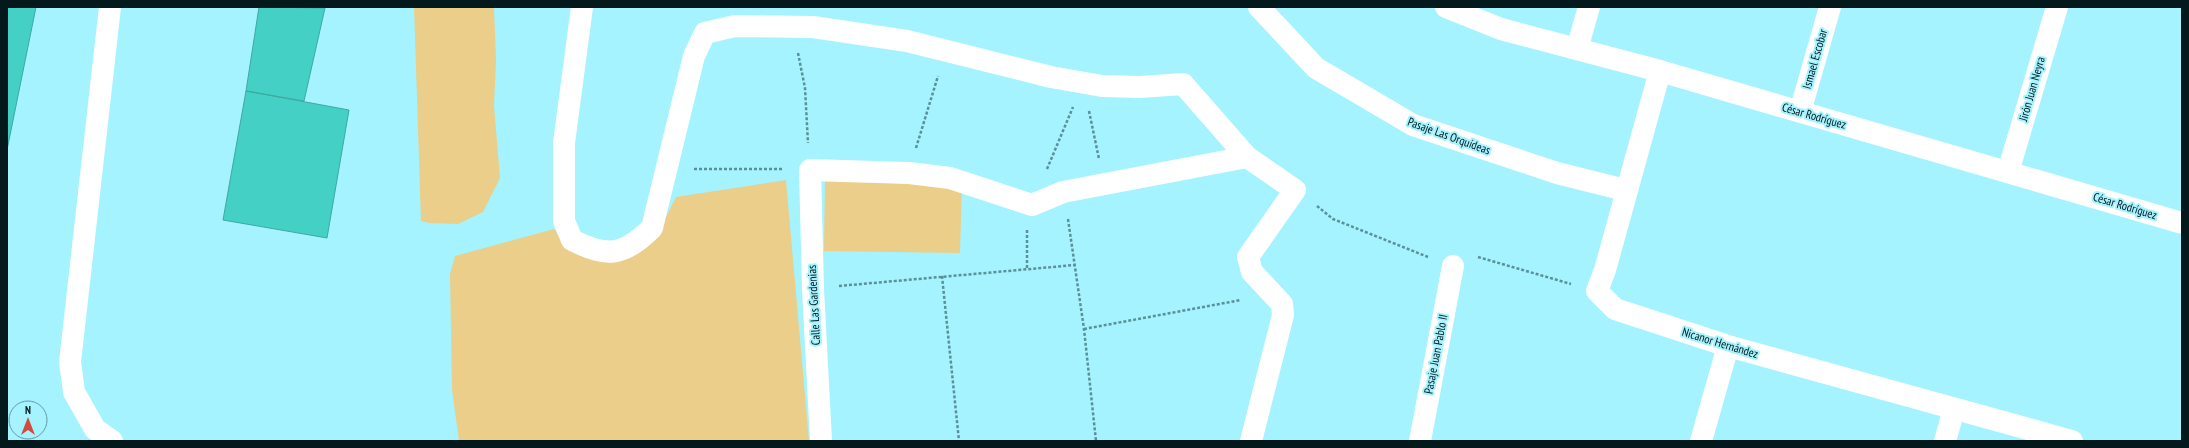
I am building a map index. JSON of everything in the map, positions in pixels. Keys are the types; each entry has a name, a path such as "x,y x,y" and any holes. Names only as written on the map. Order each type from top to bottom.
{"street":[{"path":"110,7 70,362 74,392 95,429 112,441"},
{"path":"582,7 564,143 564,221 572,240 591,249 617,252 637,243 652,228 694,56 705,33 735,26 812,27 907,41 1051,77 1102,86 1140,87 1183,84 1247,157 1295,190 1248,257 1252,272 1282,304 1282,315 1252,441"},
{"name":"Pasaje Las Orquídeas","path":"1259,7 1316,68 1413,125 1558,173 1626,190"},
{"name":"César Rodríguez","path":"1446,7 1501,29 1660,71 2182,223"},
{"path":"1577,48 1589,7"},
{"name":"Ismael Escobar","path":"1800,112 1830,7"},
{"name":"Jirón Juan Neyra","path":"2008,172 2057,7"},
{"name":"Nicanor Hernández","path":"1660,71 1605,270 1597,291 1615,309 1728,346 2072,441"},
{"path":"810,170 909,173 950,178 1032,205 1063,192 1247,157"},
{"name":"Calle Las Gardenias","path":"810,170 813,289 821,441"},
{"name":"Pasaje Juan Pablo II","path":"1420,441 1453,266"},
{"path":"1701,441 1728,346"},
{"path":"1944,441 1954,409"}],"path":[{"path":"673,144 691,169 810,170 805,88 794,27"},
{"path":"909,173 946,50"},
{"path":"1084,83 1104,185"},
{"path":"1063,192 1084,329 1096,441"},
{"path":"813,289 1075,265"},
{"path":"942,276 959,441"},
{"path":"1084,329 1272,294"}],"shaded area":[{"path":"414,7 494,7 496,60 494,106 500,178 483,212 458,224 429,223 421,221"},
{"path":"786,180 809,441 459,441 452,390 450,274 455,256 554,229 561,239 592,253 663,223 676,197"},
{"path":"825,180 962,182 960,253 824,251"}],"building":[{"path":"7,7 36,7 7,150"},
{"path":"259,7 325,8 304,101 246,91"},
{"path":"246,91 349,110 327,238 223,220"}]}
